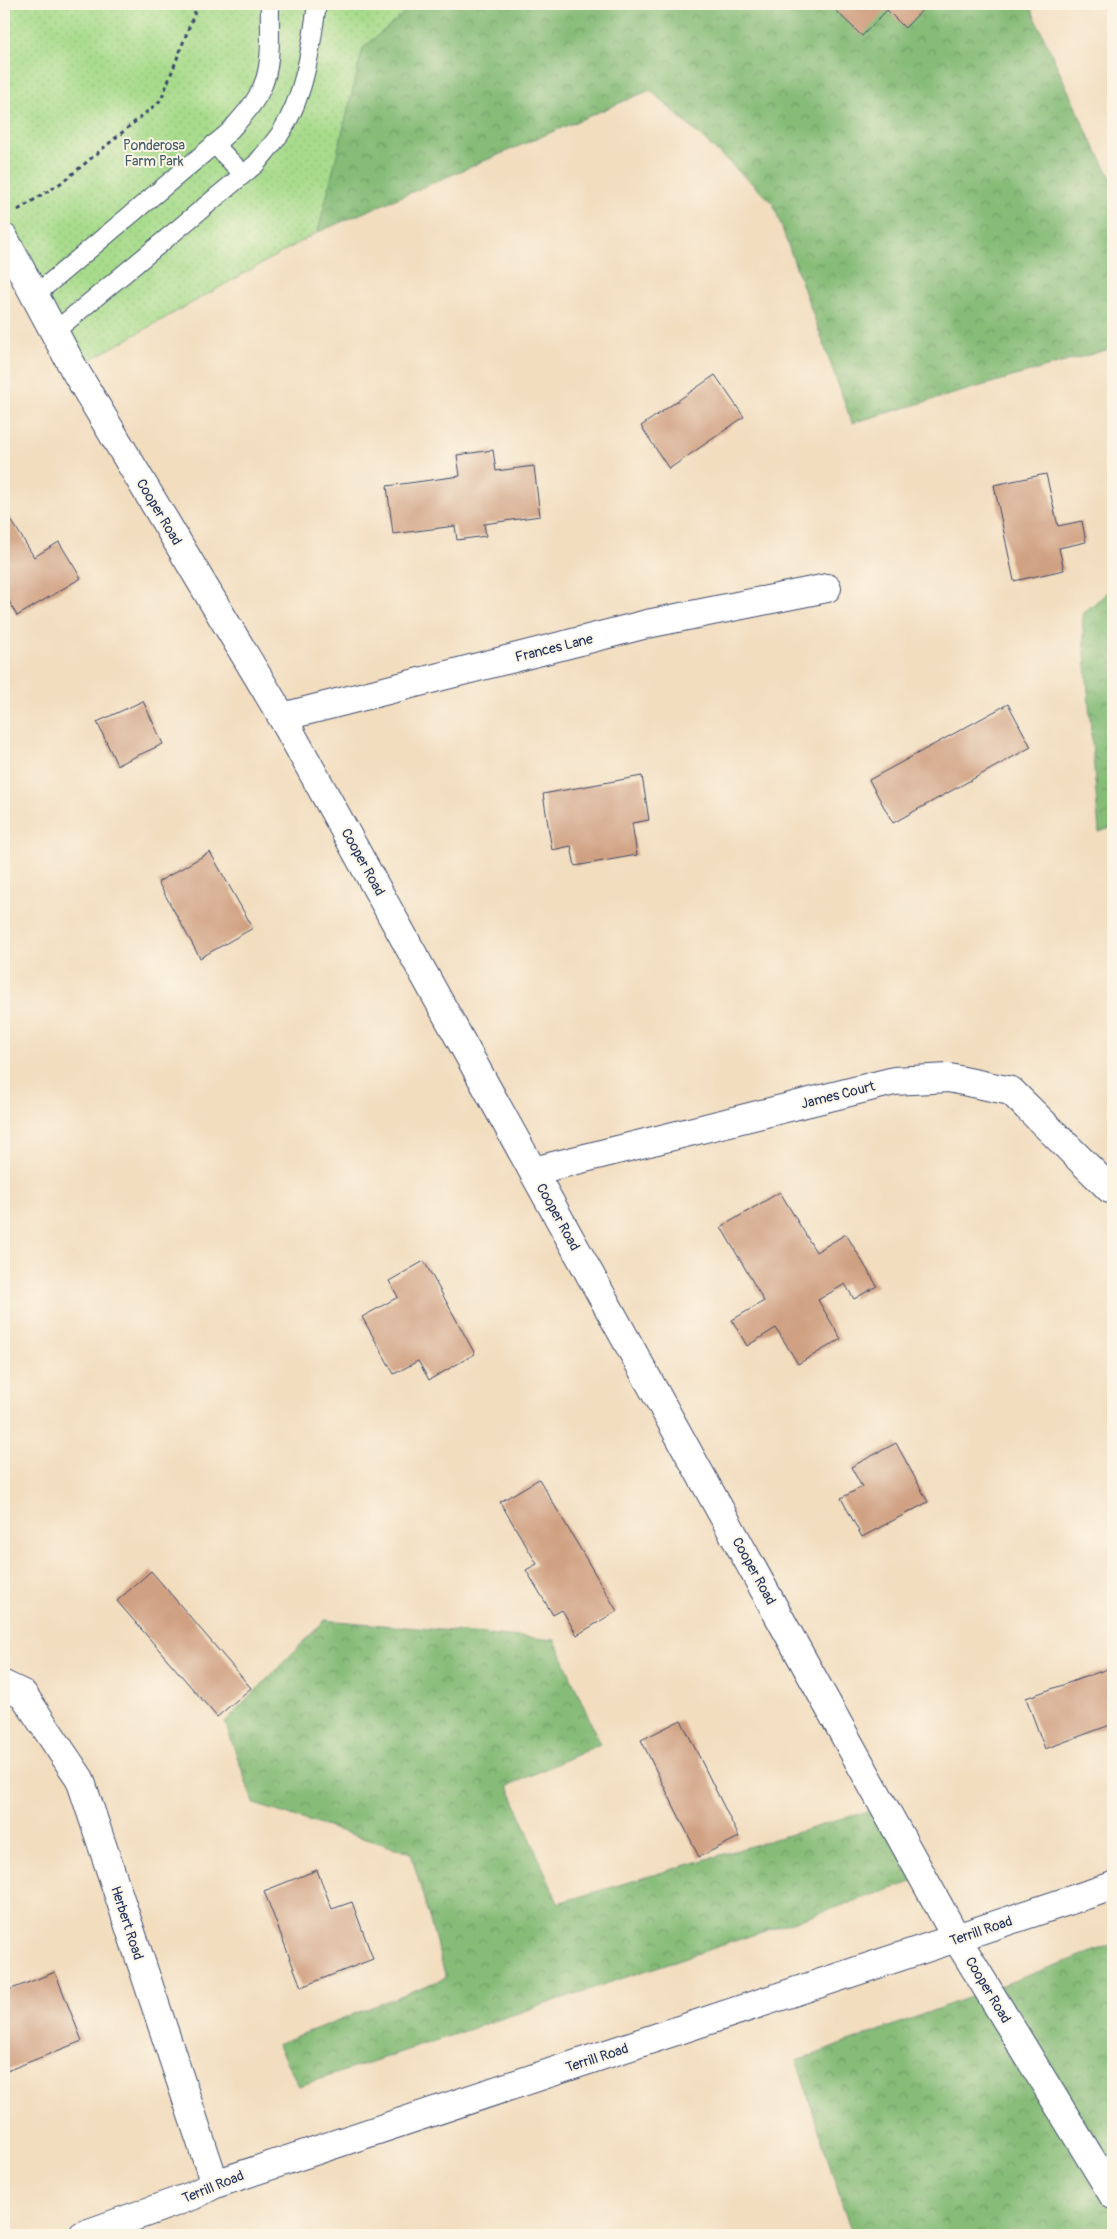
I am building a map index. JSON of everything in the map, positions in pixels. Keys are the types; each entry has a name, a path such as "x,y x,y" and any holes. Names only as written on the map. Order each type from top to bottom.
{"street":[{"name":"Cooper Road","path":"8,226 35,295 74,369 282,717 957,1939 1113,2195"},
{"name":"Frances Lane","path":"282,717 647,624 827,588"},
{"name":"James Court","path":"533,1171 894,1081 949,1078 1011,1092 1110,1189"},
{"name":"Herbert Road","path":"4,1685 23,1694 80,1779 214,2184"},
{"name":"Terrill Road","path":"83,2235 192,2196 214,2184 1113,1886"}],"lane":[{"path":"35,295 228,133 253,104 263,85 268,57 270,4"},
{"path":"54,332 256,164 280,135 302,86 316,4"},
{"path":"214,144 243,174"}],"path":[{"path":"8,226 161,100 198,4"}],"green space":[{"name":"Ponderosa Farm Park","path":"4,4 647,4 318,232 74,369 4,238"},
{"path":"415,4 1029,4 1090,139 1113,181 1113,348 852,423 773,203 650,90 318,232 363,48"},
{"path":"1113,588 1113,827 1099,832 1082,614"},
{"path":"325,1620 555,1640 600,1744 508,1786 558,1903 883,1807 927,1877 299,2086 277,2044 446,1978 411,1853 254,1804 225,1722"},
{"path":"1113,1944 1113,2235 852,2235 797,2061"}],"building":[{"path":"829,4 928,4 905,28 887,10 862,36"},
{"path":"715,375 744,417 669,469 641,426"},
{"path":"493,450 496,471 534,466 540,516 484,524 486,536 457,540 455,526 393,534 387,486 460,476 457,455"},
{"path":"1046,474 1058,526 1082,521 1086,542 1059,548 1064,570 1014,581 994,485"},
{"path":"7,513 34,557 59,542 81,578 17,616 4,592 4,516"},
{"path":"143,701 163,744 117,765 97,722"},
{"path":"1008,704 1031,747 893,823 869,780"},
{"path":"642,776 649,820 632,823 637,855 575,866 571,846 552,850 543,794"},
{"path":"210,852 253,928 200,958 158,882"},
{"path":"780,1192 816,1252 846,1234 877,1286 854,1299 845,1284 818,1300 841,1339 798,1364 776,1328 747,1346 732,1320 764,1301 721,1227"},
{"path":"424,1261 475,1354 429,1380 418,1361 394,1374 362,1317 398,1297 389,1281"},
{"path":"896,1443 928,1502 862,1537 841,1498 862,1487 851,1467"},
{"path":"539,1479 617,1611 577,1635 562,1610 553,1615 526,1570 537,1564 500,1502"},
{"path":"151,1571 251,1688 217,1717 117,1601"},
{"path":"1113,1667 1113,1724 1045,1749 1026,1698"},
{"path":"681,1720 739,1837 699,1857 641,1740"},
{"path":"317,1870 332,1909 352,1902 373,1959 301,1987 264,1891"},
{"path":"55,1972 82,2041 4,2072 4,1992"}]}
